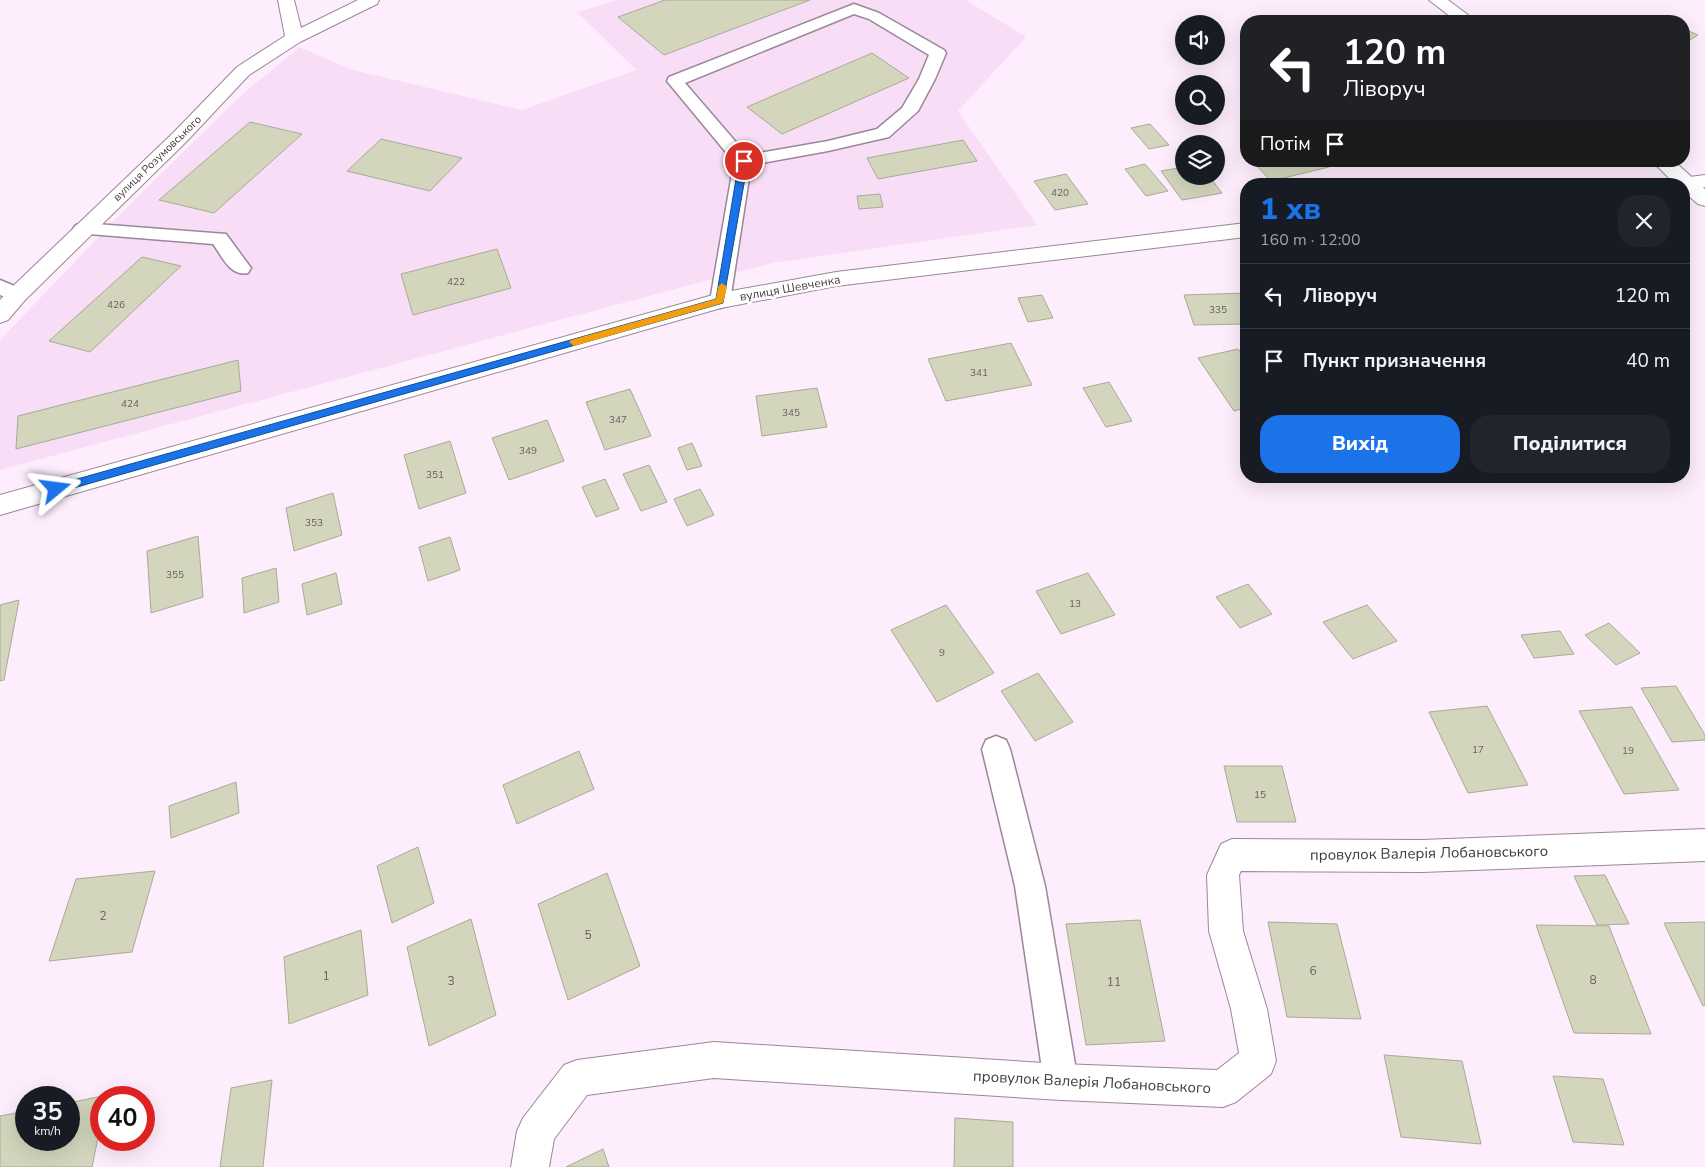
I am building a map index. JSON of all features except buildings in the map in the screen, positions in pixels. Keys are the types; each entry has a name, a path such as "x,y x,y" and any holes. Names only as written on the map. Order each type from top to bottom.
{"street":[{"path":"286,0 294,38"},
{"name":"вулиця Розумовського","path":"0,315 8,291 83,228 180,137 243,71 294,38 371,0"},
{"path":"1437,0 1458,15"},
{"path":"1669,167 1683,178"},
{"path":"1690,184 1705,200"},
{"name":"вулиця Шевченка","path":"0,505 720,301 836,280 1240,231"},
{"name":"провулок Валерія Лобановського","path":"530,1167 536,1131 577,1078 714,1060 1061,1082 1223,1089 1258,1060 1249,1009 1226,930 1223,874 1232,855 1422,856 1705,845"}],"lane":[{"path":"854,9 874,16 938,53 927,79 909,111 884,132 828,146 744,161 675,81 854,9"},
{"path":"720,301 744,161"},
{"path":"83,228 219,238 241,268"},
{"path":"996,749 1030,886 1061,1082"}],"shaded area":[{"path":"616,0 966,0 1026,37 958,111 1037,225 772,263 0,470 0,340 137,197 246,91 300,47 349,69 522,110 636,70 577,12"}],"slow traffic":[{"path":"574,342 720,301 722,287"}],"route":[{"path":"56,489 720,301 744,161"}]}
